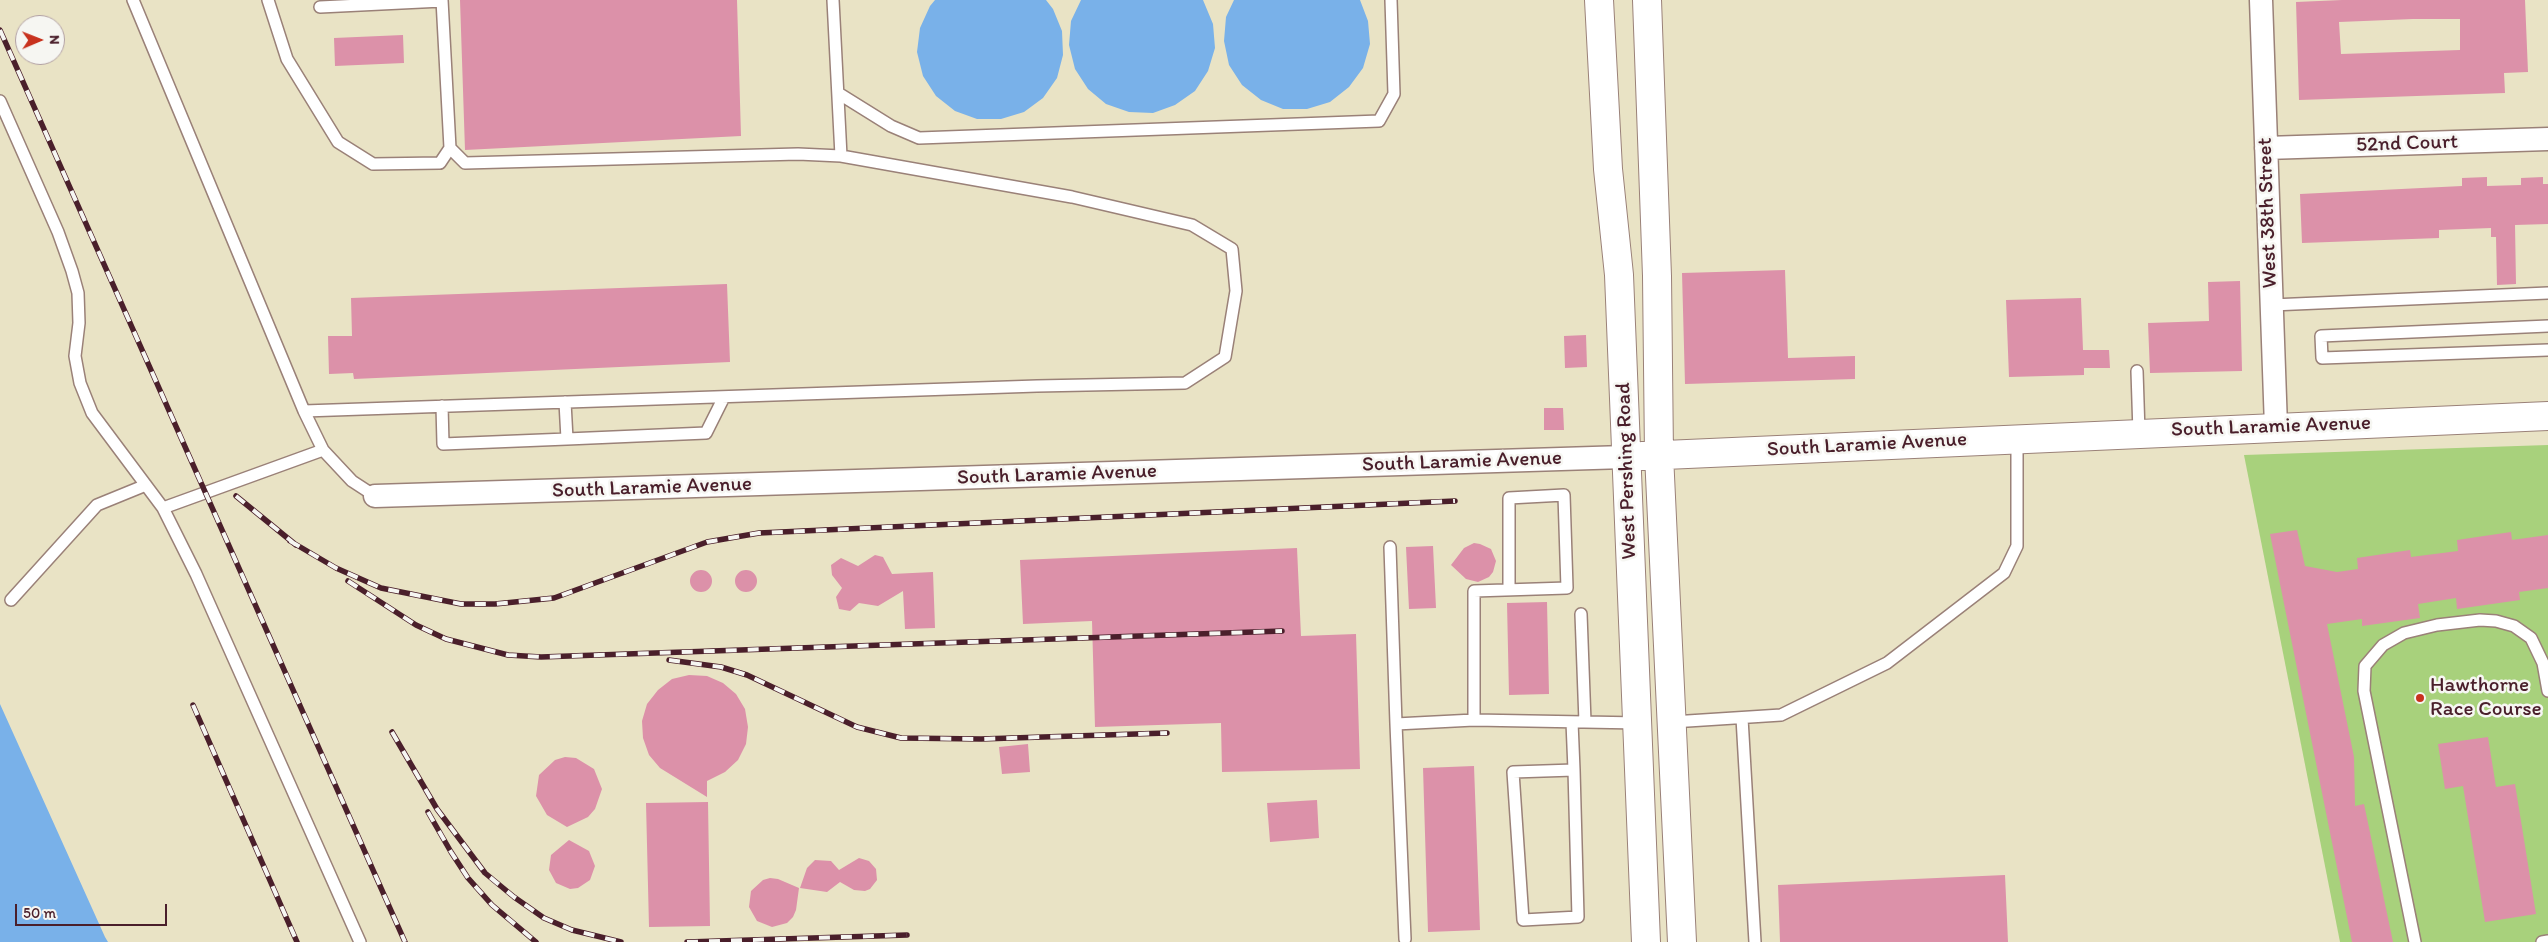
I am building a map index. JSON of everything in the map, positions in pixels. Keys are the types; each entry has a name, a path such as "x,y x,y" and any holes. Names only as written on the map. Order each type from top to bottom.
{"main road":[{"name":"West Pershing Road","path":"1598,0 1608,169 1619,275 1625,457 1639,723 1646,942"},
{"name":"West Pershing Road","path":"1648,0 1657,276 1659,455 1682,942"},
{"name":"South Laramie Avenue","path":"1625,457 2548,416"},
{"path":"1639,723 1672,722"}],"street":[{"name":"West 38th Street","path":"2261,0 2276,427"},
{"name":"52nd Court","path":"2266,148 2548,140"},
{"name":"South Laramie Avenue","path":"376,496 1625,457"}],"lane":[{"path":"133,0 304,411 323,450 352,481 376,496"},
{"path":"268,0 287,59 338,142 373,164 798,154 841,156 1072,197 1192,225 1232,249 1236,291 1225,357 1185,383 724,396 304,411"},
{"path":"320,7 355,2 442,0 450,148 440,163"},
{"path":"833,0 841,156"},
{"path":"838,93 891,126 918,138 1379,121 1394,94 1391,0"},
{"path":"0,101 58,232 72,271 78,293 79,323 75,356 80,383 92,413 163,508 196,574 360,942"},
{"path":"450,148 465,163"},
{"path":"2272,305 2548,293"},
{"path":"2548,326 2321,336 2322,358 2548,350"},
{"path":"2137,371 2139,433"},
{"path":"442,406 443,444 706,433 724,396"},
{"path":"564,402 566,439"},
{"path":"1672,722 1781,715 1887,663 2004,573 2017,546 2017,439"},
{"path":"163,508 323,450"},
{"path":"11,600 97,505 146,484"},
{"path":"1474,720 1474,591 1509,590 1567,588 1564,495 1510,498 1509,590"},
{"path":"1390,547 1405,939"},
{"path":"1581,614 1585,722"},
{"path":"2415,942 2364,690 2365,666 2383,645 2404,634 2437,625 2480,620 2496,621 2514,626 2531,638 2543,663 2548,691"},
{"path":"1742,718 1755,942"},
{"path":"1396,724 1474,720 1639,723"},
{"path":"1572,722 1574,770 1578,917 1523,920 1512,772 1574,770"},
{"path":"2542,942 2548,941"}],"green space":[{"name":"Hawthorne Race Course","path":"2548,445 2548,942 2340,942 2244,455"}],"water":[{"path":"935,0 1046,0 1053,9 1062,31 1063,55 1057,78 1043,98 1024,112 1001,119 977,119 955,111 936,96 923,76 917,52 920,28 930,6"},
{"path":"1081,0 1203,0 1213,24 1215,48 1208,71 1195,91 1175,105 1153,113 1129,112 1106,104 1088,89 1075,69 1069,45 1071,21"},
{"path":"1234,0 1360,0 1368,21 1370,44 1363,68 1349,87 1330,102 1307,109 1283,109 1261,100 1242,85 1229,65 1224,41 1226,17"},
{"path":"0,704 105,937 108,942 0,942"}],"building":[{"path":"460,0 737,0 741,136 465,150"},
{"path":"2342,0 2525,0 2528,72 2504,73 2505,93 2299,100 2296,2","holes":["2460,19 2460,50 2341,54 2339,22"]},
{"path":"403,35 404,63 335,66 334,38"},
{"path":"2487,177 2487,186 2521,185 2521,178 2543,177 2543,184 2548,184 2548,224 2515,225 2516,284 2497,285 2496,237 2491,237 2491,228 2439,230 2439,238 2302,243 2300,194 2462,186 2462,178"},
{"path":"1785,270 1788,358 1855,356 1855,379 1685,384 1682,273"},
{"path":"2240,281 2242,371 2150,373 2148,323 2209,321 2208,282"},
{"path":"727,284 730,362 354,379 353,373 329,374 328,336 352,336 351,298"},
{"path":"2081,298 2083,350 2109,350 2110,368 2084,368 2084,375 2009,377 2006,300"},
{"path":"1586,335 1587,367 1565,368 1564,336"},
{"path":"1544,408 1563,408 1564,430 1544,430"},
{"path":"2297,530 2305,566 2337,572 2358,569 2357,558 2410,550 2411,557 2458,551 2457,540 2511,532 2512,540 2548,535 2548,588 2519,592 2520,600 2457,609 2456,598 2418,604 2420,618 2362,626 2362,619 2327,624 2354,757 2355,806 2364,804 2393,942 2352,942 2270,534"},
{"path":"1474,543 1491,549 1496,561 1493,572 1489,577 1478,582 1466,579 1451,565 1464,548"},
{"path":"1433,546 1436,608 1409,609 1406,547"},
{"path":"1297,548 1301,636 1356,634 1360,769 1222,772 1221,723 1095,727 1092,621 1023,624 1020,560"},
{"path":"875,555 883,557 892,574 933,572 935,628 905,629 903,591 878,606 859,603 850,611 839,609 836,597 842,588 832,575 831,565 841,558 858,566"},
{"path":"697,570 705,570 712,577 712,585 705,592 697,592 690,585 690,577"},
{"path":"742,570 750,570 757,577 757,585 750,592 742,592 735,585 735,577"},
{"path":"1547,602 1549,694 1509,695 1507,603"},
{"path":"689,675 707,676 723,683 736,694 745,709 748,727 746,744 738,760 725,772 707,781 707,797 660,768 649,755 643,738 642,721 647,704 658,690 672,679"},
{"path":"2488,737 2496,787 2515,784 2536,914 2485,922 2463,786 2445,789 2438,744"},
{"path":"1028,744 1030,772 1002,774 999,747"},
{"path":"565,757 576,758 594,769 602,789 595,809 588,817 567,827 547,815 536,796 539,775 555,760"},
{"path":"1474,766 1480,930 1428,932 1423,768"},
{"path":"1317,800 1319,838 1270,842 1267,803"},
{"path":"708,802 710,926 649,927 646,803"},
{"path":"569,840 589,851 595,866 590,880 578,888 570,889 556,883 549,870 551,855"},
{"path":"859,858 869,861 876,869 877,880 870,889 865,891 854,890 840,882 827,892 800,888 807,868 815,860 831,861 839,870"},
{"path":"2005,875 2008,942 1780,942 1778,885"},
{"path":"770,878 778,879 799,888 796,910 793,917 787,923 772,927 757,921 749,907 751,891 763,880"}],"railway":[{"path":"0,30 405,942"},
{"path":"236,496 296,545"},
{"path":"290,541 336,568 381,588 461,604 495,604 554,598 707,542 759,533 1455,501"},
{"path":"348,581 416,625 446,639 508,655 541,657 1282,631"},
{"path":"669,660 721,667 747,675 857,727 901,738 981,739 1167,733"},
{"path":"193,705 297,942"},
{"path":"392,732 437,809 485,873 544,918 572,930 621,942"},
{"path":"428,812 468,878 492,905 536,942"},
{"path":"687,942 907,935"}],"place":[{"name":"Hawthorne Race Course","path":"2420,698"}]}
